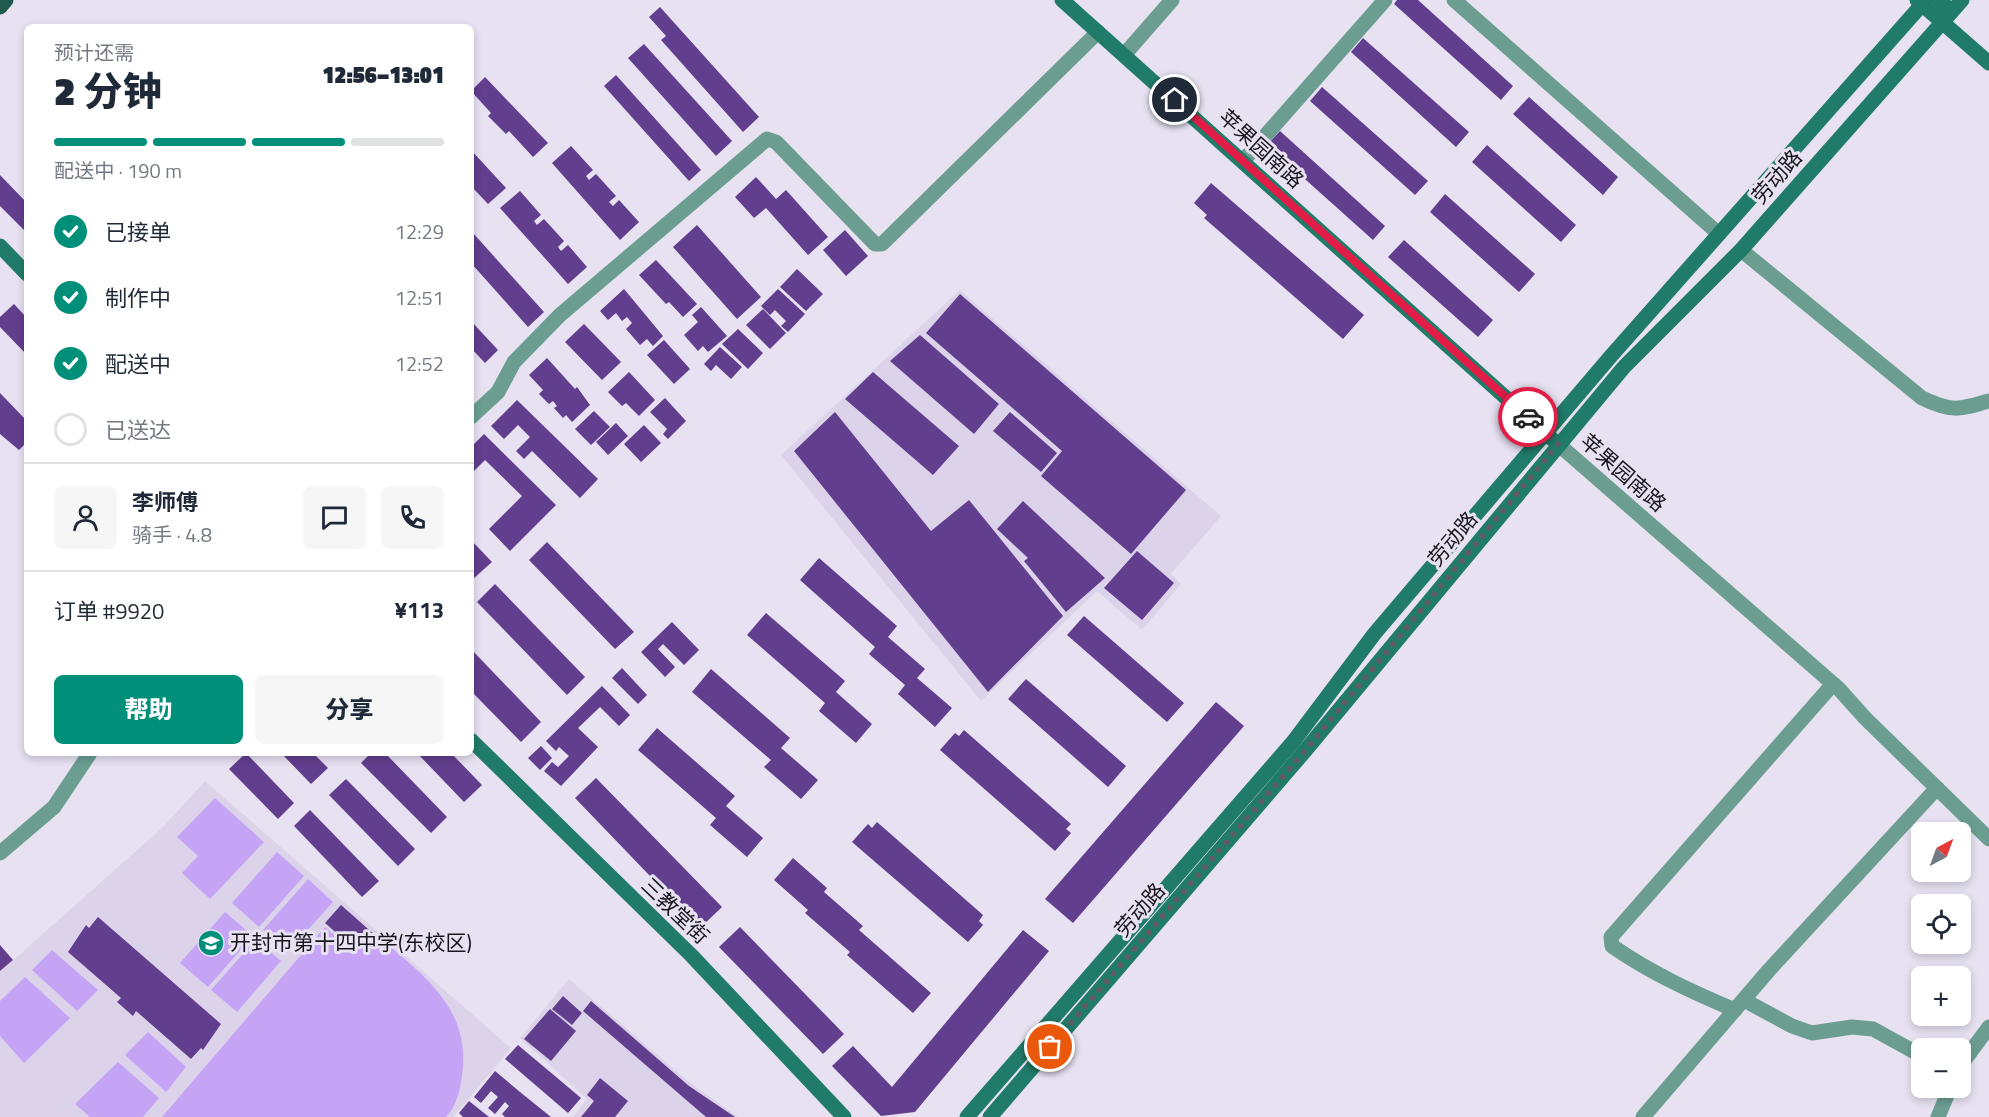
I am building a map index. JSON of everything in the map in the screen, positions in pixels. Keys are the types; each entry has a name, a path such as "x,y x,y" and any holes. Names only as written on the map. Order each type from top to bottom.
{"main road":[{"path":"0,7 6,0"}],"street":[{"name":"苹果园南路","path":"1062,0 1545,433 1833,684 1989,839"},
{"path":"1124,55 1172,0"},
{"path":"1243,161 1384,0"},
{"path":"1454,0 1719,234"},
{"path":"1939,0 1951,11 1989,63"},
{"path":"1922,1 1951,11"},
{"name":"劳动路","path":"967,1117 1293,742 1375,633 1545,433 1922,1"},
{"name":"劳动路","path":"990,1117 1304,752 1558,444 1624,368 1741,250 1951,11"},
{"path":"474,414 498,392 508,379 514,362 560,315 767,139 776,142 875,244 882,244 1098,32"},
{"path":"0,246 24,271"},
{"path":"1741,250 1922,398 1958,411 1989,401"},
{"path":"1833,684 1611,937 1612,946 1683,988 1740,1005 1812,1033 1852,1027 1873,1029 1911,1050"},
{"name":"三教堂街","path":"474,743 691,955 844,1117"},
{"path":"0,853 54,807 88,756"},
{"path":"1643,1117 1740,1005 1937,788"},
{"path":"1971,1051 1989,1027"},
{"path":"1938,1117 1946,1098"}],"shaded area":[{"path":"960,290 1221,516 1171,574 1181,584 1142,630 1097,591 981,701 781,455"},
{"name":"开封市第十四中学(东校区)","path":"205,781 511,1048 453,1117 0,1117 0,972 164,826"},
{"path":"215,798 264,842 210,899 182,873 198,856 177,837"},
{"path":"277,852 304,876 259,927 232,903"},
{"path":"308,879 333,902 288,952 263,930"},
{"path":"225,912 253,936 208,987 180,963"},
{"path":"325,927 339,939 345,933 366,951 379,937 427,980 452,1012 463,1052 462,1075 457,1098 446,1117 162,1117"},
{"path":"256,939 281,961 237,1012 211,990"},
{"path":"52,950 98,990 77,1011 32,970"},
{"path":"25,977 70,1018 24,1063 0,1036 0,1001"},
{"path":"569,979 689,1082 738,1117 573,1117 587,1099 520,1038"},
{"path":"148,1032 186,1067 166,1092 125,1055"},
{"path":"118,1062 159,1098 143,1117 90,1117 75,1104"}],"building":[{"path":"1397,0 1418,0 1513,86 1501,100 1394,4"},
{"path":"660,7 759,117 743,132 661,40 666,36 649,17"},
{"path":"1363,38 1469,132 1456,147 1351,52"},
{"path":"644,44 732,141 716,156 628,58"},
{"path":"616,75 701,170 689,181 604,86"},
{"path":"485,77 548,143 533,157 509,131 506,134 488,116 491,113 474,94 474,88"},
{"path":"1322,87 1428,181 1415,195 1310,101"},
{"path":"1529,97 1618,177 1603,195 1513,114"},
{"path":"1280,131 1385,226 1373,240 1267,145"},
{"path":"1487,145 1576,225 1561,242 1472,162"},
{"path":"571,146 593,170 586,176 589,180 596,174 616,196 609,202 613,206 619,200 639,222 620,240 552,163"},
{"path":"474,153 506,188 488,204 474,189"},
{"path":"0,175 24,200 24,230 0,206"},
{"path":"756,177 776,199 786,190 828,237 808,255 766,208 754,218 735,197"},
{"path":"1211,183 1364,315 1343,339 1204,218 1207,215 1194,203"},
{"path":"520,191 541,215 534,221 537,225 544,219 564,241 558,247 561,251 568,245 587,267 568,284 500,208"},
{"path":"1445,194 1535,274 1519,292 1430,212"},
{"path":"697,225 761,297 737,319 673,247"},
{"path":"845,230 868,256 846,276 823,250"},
{"path":"474,234 544,312 528,327 474,266"},
{"path":"1404,240 1493,320 1478,337 1388,257"},
{"path":"656,260 697,304 683,317 669,302 666,304 639,275"},
{"path":"797,269 823,294 806,311 780,287"},
{"path":"624,289 663,336 653,346 647,339 640,345 626,329 632,323 627,317 622,321 616,313 608,320 600,311"},
{"path":"778,289 805,314 788,332 781,326 786,321 775,310 770,315 761,306"},
{"path":"960,294 1186,490 1131,554 1041,476 1062,451 926,333"},
{"path":"14,304 24,315 24,352 0,327 0,317"},
{"path":"701,307 727,336 708,352 703,346 698,351 684,335 698,322 692,315"},
{"path":"763,309 786,333 770,349 746,325"},
{"path":"474,324 498,350 485,363 474,351"},
{"path":"584,324 621,362 602,380 565,342"},
{"path":"738,329 763,353 748,369 722,344"},
{"path":"920,335 999,404 974,434 890,361"},
{"path":"664,340 690,369 674,384 647,355"},
{"path":"720,347 742,367 731,379 716,365 711,371 704,364"},
{"path":"547,358 575,389 577,387 590,405 572,422 566,415 563,418 554,408 557,406 553,401 549,404 539,394 543,390 529,375"},
{"path":"629,372 655,400 639,416 626,403 622,406 608,392"},
{"path":"873,372 959,446 933,475 845,399"},
{"path":"0,393 24,418 24,445 19,450 0,434"},
{"path":"665,398 686,421 668,439 663,434 667,429 650,412"},
{"path":"517,400 598,479 580,498 532,451 524,459 516,451 530,437 518,425 504,439 491,426"},
{"path":"594,411 610,427 591,445 575,429"},
{"path":"835,412 931,531 969,500 1063,616 988,692 794,451"},
{"path":"1010,412 1057,453 1041,472 993,431"},
{"path":"616,423 628,436 608,455 596,442"},
{"path":"644,425 661,443 641,462 624,444"},
{"path":"484,434 556,505 510,551 489,529 522,496 485,460 474,471 474,444"},
{"path":"1023,501 1105,578 1066,612 1024,561 1028,558 997,529"},
{"path":"547,542 634,632 615,649 529,560"},
{"path":"474,543 492,562 474,578"},
{"path":"1137,551 1174,583 1142,620 1104,588"},
{"path":"819,558 897,626 888,637 925,669 917,678 952,708 935,727 898,694 905,685 869,654 875,647 800,580"},
{"path":"495,584 585,677 567,695 477,602"},
{"path":"766,613 845,681 836,692 872,724 856,743 819,711 825,703 747,635"},
{"path":"1084,616 1184,703 1167,722 1067,635"},
{"path":"672,622 699,650 684,665 663,644 658,649 675,667 665,677 641,652"},
{"path":"474,652 541,722 521,742 474,694"},
{"path":"622,668 647,695 638,704 612,678"},
{"path":"711,669 790,738 781,748 818,780 801,799 764,767 771,760 692,692"},
{"path":"1026,679 1126,766 1108,787 1008,699"},
{"path":"602,686 630,715 619,726 600,707 578,728 598,747 561,786 544,771 552,762 558,767 569,756 559,747 556,751 546,741"},
{"path":"1216,702 1244,726 1073,923 1045,899"},
{"path":"657,728 735,796 726,806 763,838 747,857 710,825 716,818 638,750"},
{"path":"964,730 1071,824 1066,829 1071,833 1055,851 940,750 955,733 959,736"},
{"path":"541,746 552,758 540,770 528,758"},
{"path":"243,756 249,756 294,803 278,819 229,769"},
{"path":"284,756 316,756 328,768 311,784"},
{"path":"368,756 388,756 447,817 431,833 361,763"},
{"path":"420,756 454,756 482,785 464,802"},
{"path":"596,778 722,907 700,928 575,798"},
{"path":"346,779 415,849 398,866 329,795"},
{"path":"310,810 379,881 362,897 294,826"},
{"path":"877,822 983,915 979,921 983,925 968,942 852,842 868,824 872,828"},
{"path":"793,858 827,888 824,892 863,926 859,930 931,993 913,1013 847,955 850,952 805,913 808,910 774,880"},
{"path":"341,905 376,936 365,949 345,931 341,937 325,923"},
{"path":"98,917 221,1024 203,1050 201,1048 191,1059 136,1011 133,1016 117,1002 121,998 68,952 86,925 89,928"},
{"path":"740,927 844,1034 823,1054 719,947"},
{"path":"1023,930 1049,951 915,1112 881,1116 832,1066 853,1046 892,1087"},
{"path":"0,945 13,960 0,971"},
{"path":"563,996 582,1013 572,1025 552,1009"},
{"path":"591,1001 689,1086 735,1117 706,1117 583,1011"},
{"path":"550,1009 576,1031 551,1061 524,1039"},
{"path":"518,1045 581,1098 568,1113 505,1059"},
{"path":"495,1071 551,1117 505,1117 502,1114 509,1106 505,1102 495,1114 488,1108 498,1097 491,1091 481,1103 474,1097"},
{"path":"600,1078 628,1101 615,1117 581,1117 594,1101 587,1095"},
{"path":"469,1101 489,1117 463,1117 459,1113"}],"way so far":[{"path":"1050,1047 1304,752 1558,444 1528,417"}],"place":[{"name":"开封市第十四中学(东校区)","path":"211,943"}],"route":[{"path":"1175,100 1528,417"}]}
